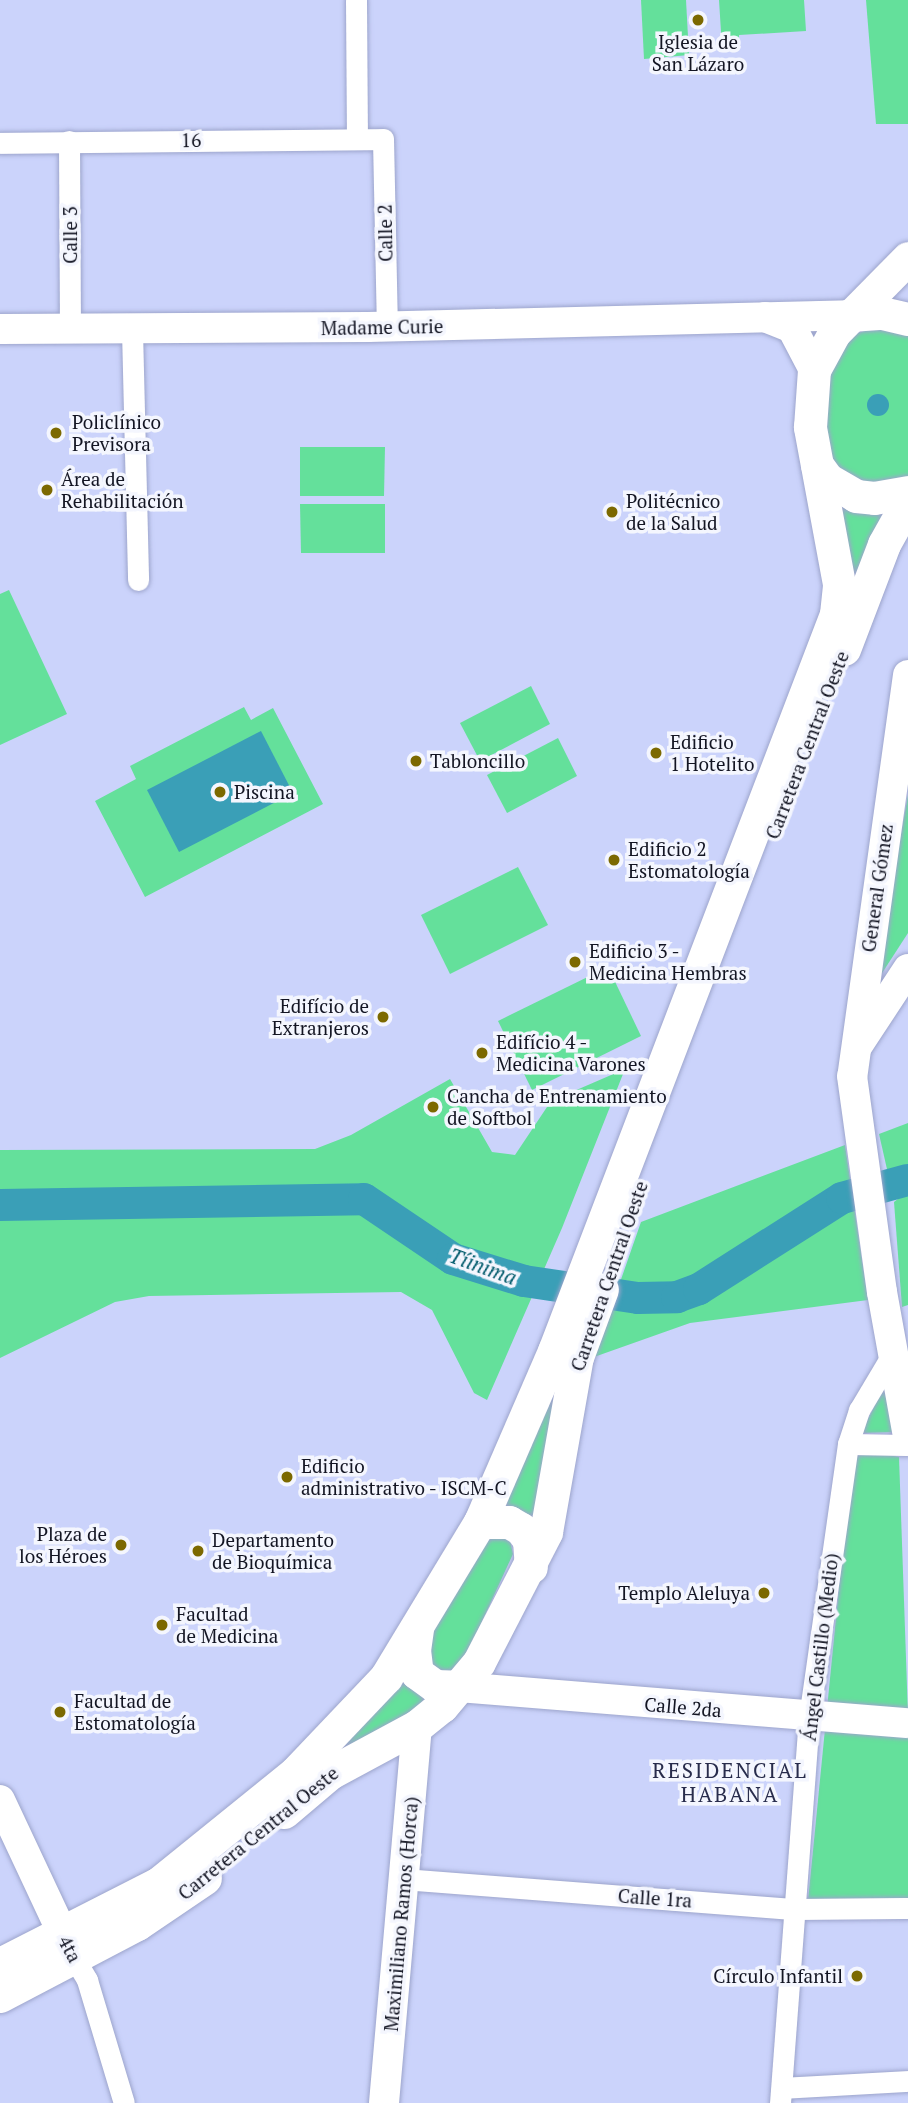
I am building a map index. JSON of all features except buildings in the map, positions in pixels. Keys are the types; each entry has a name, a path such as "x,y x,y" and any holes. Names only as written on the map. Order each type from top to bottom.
{"main road":[{"path":"814,370 834,333 908,258"},
{"path":"882,284 908,313"},
{"path":"850,315 882,313 908,319"},
{"name":"Madame Curie","path":"1,330 387,327 850,315"},
{"name":"Madame Curie","path":"764,317 792,328 814,370"},
{"name":"Carretera Central Oeste","path":"0,1996 238,1823 366,1701 418,1626 480,1522 565,1354 836,614 839,584 810,427 814,370"},
{"path":"817,465 827,479 856,496 883,498 908,492"},
{"name":"Carretera Central Oeste","path":"620,1206 884,544 908,500"},
{"name":"General Gómez","path":"893,1353 881,1292 854,1102 854,1051 908,675"},
{"path":"854,1051 908,968"},
{"path":"893,1353 908,1436"},
{"name":"Carretera Central Oeste","path":"0,1964 68,1946 179,1897 330,1773 417,1726 458,1687 479,1662 531,1567 553,1509 565,1354"},
{"path":"480,1522 509,1522 521,1529 529,1540 531,1567"},
{"path":"418,1626 414,1650 417,1673 435,1686 458,1687"},
{"name":"Calle 2da","path":"458,1687 809,1718 908,1723"},
{"name":"Maximiliano Ramos (Horca)","path":"384,2103 417,1726"},
{"name":"4ta","path":"0,1800 68,1946"}],"street":[{"path":"356,0 357,137"},
{"name":"16","path":"0,143 357,137 383,139"},
{"name":"Calle 2","path":"383,139 387,327"},
{"name":"Calle 3","path":"69,141 70,329"},
{"path":"132,330 138,580"},
{"name":"Ángel Castillo (Medio)","path":"781,2095 809,1718 848,1444 859,1410 893,1353"},
{"path":"848,1444 908,1445"},
{"name":"Calle 1ra","path":"403,1878 796,1909 908,1908"},
{"name":"4ta","path":"68,1946 87,1980 124,2103"},
{"path":"781,2095 908,2081"}],"green space":[{"path":"641,0 686,0 689,55 644,59"},
{"path":"719,0 804,0 806,31 739,35 739,47 722,48"},
{"path":"866,0 908,0 908,124 876,124"},
{"path":"873,328 908,334 908,477 871,490 834,468 823,436 832,360 855,334"},
{"path":"300,447 385,447 384,496 300,496"},
{"path":"300,504 385,504 385,553 301,553"},
{"path":"839,505 889,509 855,587"},
{"path":"9,590 67,714 0,745 0,594"},
{"path":"531,686 550,724 480,761 460,723"},
{"path":"244,707 251,720 273,708 323,804 145,897 95,801 136,779 130,766"},
{"path":"558,738 577,776 507,813 487,775"},
{"path":"908,795 908,933 875,984 896,861"},
{"path":"518,867 548,925 450,974 421,915"},
{"path":"608,967 641,1036 532,1090 498,1021"},
{"path":"625,1069 562,1228 487,1400 474,1393 432,1310 401,1292 149,1296 115,1302 0,1358 0,1150 315,1149 351,1135 450,1079 492,1152 515,1155 551,1101"},
{"path":"908,1123 908,1174 889,1178 879,1134"},
{"path":"845,1145 868,1300 690,1323 594,1357 641,1222"},
{"path":"908,1191 908,1305 902,1307 894,1202"},
{"path":"562,1375 533,1528 497,1509"},
{"path":"889,1377 897,1432 861,1433"},
{"path":"878,1453 899,1457 908,1716 908,1900 808,1901 852,1456"},
{"path":"490,1533 510,1540 513,1554 463,1663 453,1672 435,1674 426,1644"},
{"path":"404,1666 435,1699 320,1770 190,1880"}],"shaded area":[{"path":"874,394 882,394 889,401 889,409 882,416 874,416 867,409 867,401"},
{"name":"Piscina","path":"261,731 293,793 179,852 147,790"}],"waterway":[{"name":"Tíinima","path":"0,1205 364,1199 453,1259 524,1281 638,1298 677,1297 699,1289 842,1198 908,1180"}],"place":[{"name":"Iglesia de San Lázaro","path":"698,20"},
{"name":"Policlínico Previsora","path":"56,433"},
{"name":"Área de Rehabilitación","path":"47,490"},
{"name":"Politécnico de la Salud","path":"612,512"},
{"name":"Edificio 1 Hotelito","path":"656,753"},
{"name":"Tabloncillo","path":"416,761"},
{"name":"Piscina","path":"220,792"},
{"name":"Edificio 2 Estomatología","path":"614,860"},
{"name":"Edificio 3 - Medicina Hembras","path":"575,962"},
{"name":"Edifício de Extranjeros","path":"383,1017"},
{"name":"Edifício 4 - Medicina Varones","path":"482,1053"},
{"name":"Cancha de Entrenamiento de Softbol","path":"433,1107"},
{"name":"Edificio administrativo - ISCM-C","path":"287,1477"},
{"name":"Plaza de los Héroes","path":"121,1545"},
{"name":"Departamento de Bioquímica","path":"198,1551"},
{"name":"Templo Aleluya","path":"764,1593"},
{"name":"Facultad de Medicina","path":"162,1625"},
{"name":"Facultad de Estomatología","path":"60,1712"},
{"name":"Círculo Infantil","path":"857,1976"}],"district":[{"name":"RESIDENCIAL HABANA","path":"730,1782"}]}
